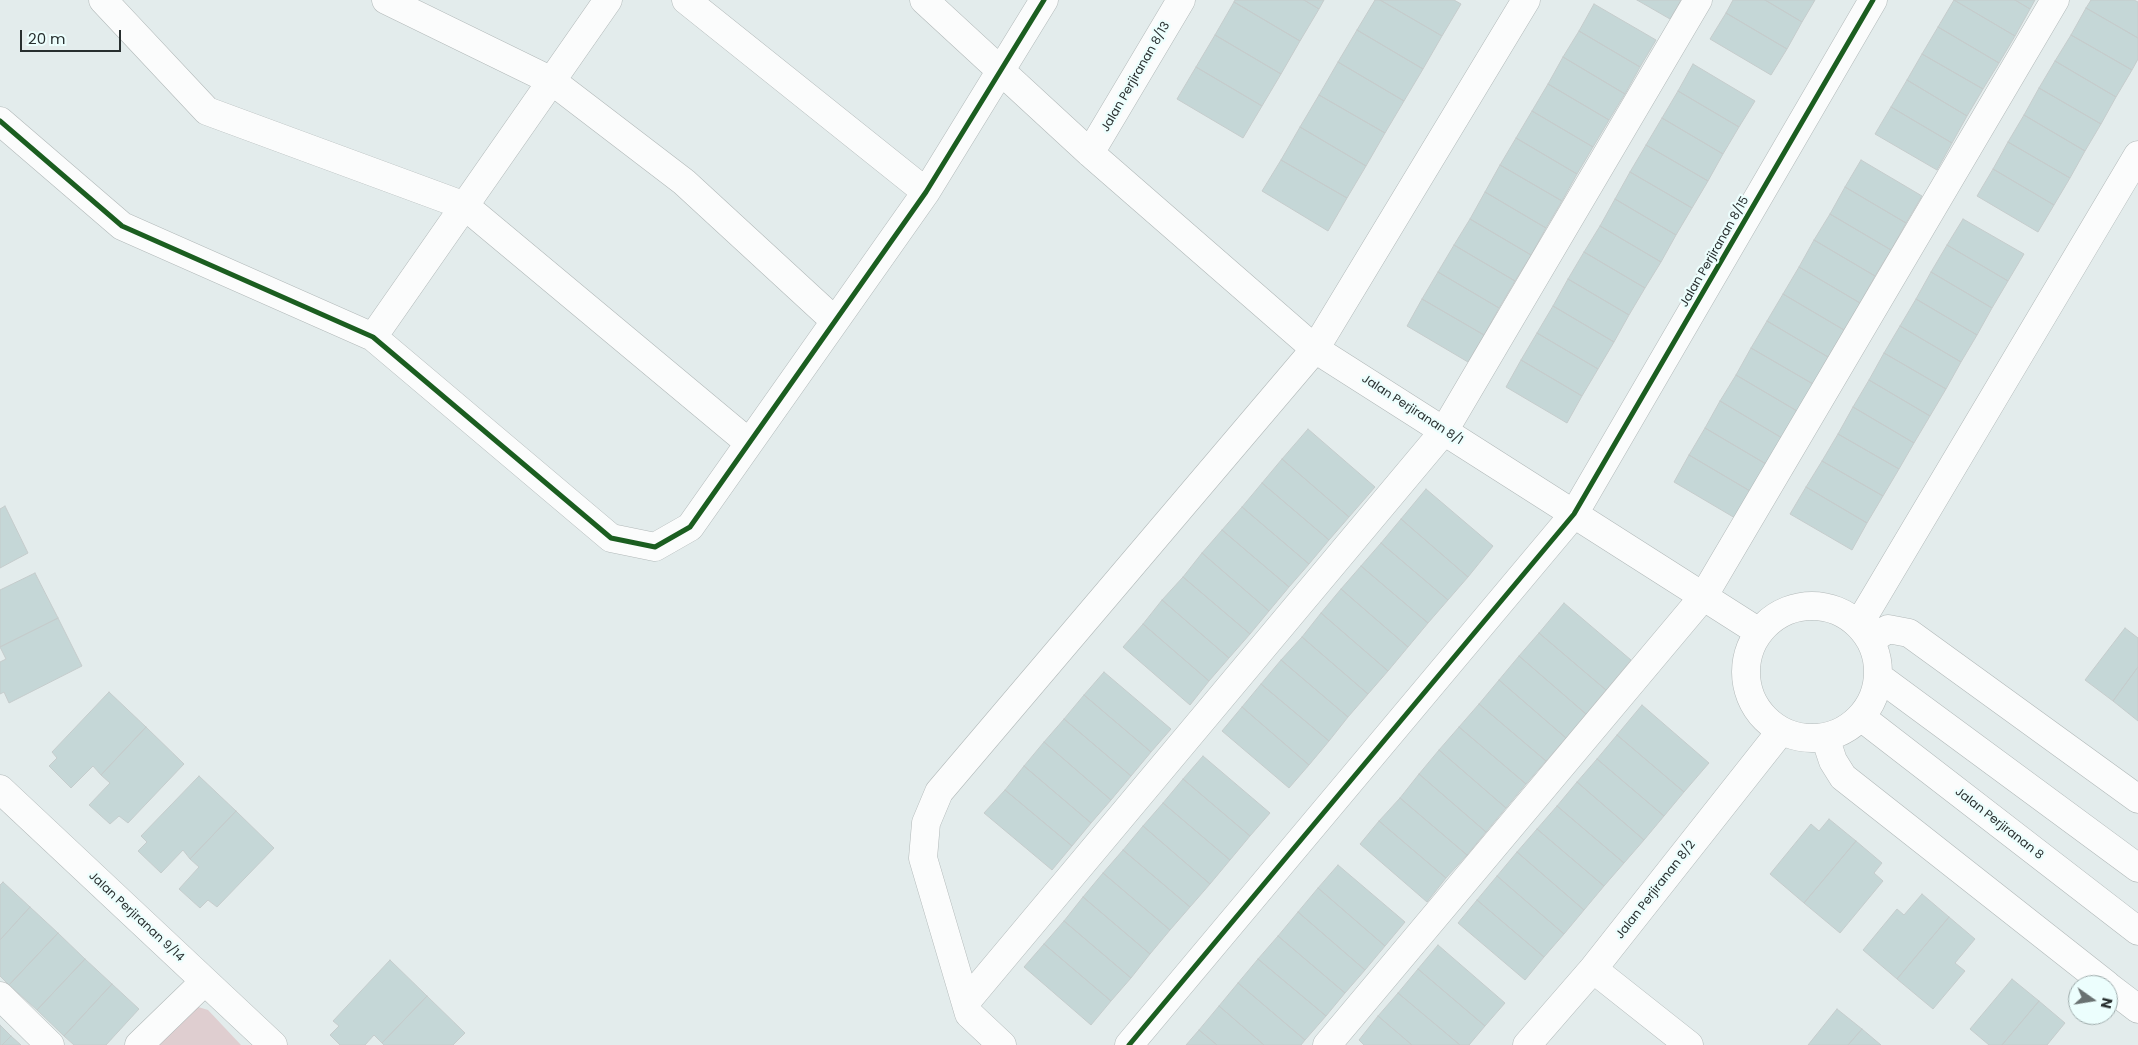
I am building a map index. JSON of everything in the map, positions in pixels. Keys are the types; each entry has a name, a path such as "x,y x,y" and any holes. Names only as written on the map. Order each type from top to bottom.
{"street":[{"path":"103,0 207,111 465,206 748,442"},
{"path":"386,0 552,81 684,182 834,321"},
{"path":"373,337 608,0"},
{"path":"686,0 926,192"},
{"name":"Jalan Perjiranan 8/1","path":"924,0 1090,154 1315,349 1759,632"},
{"path":"0,121 122,226 373,337 611,538 655,547 690,527 748,442 926,192 1044,0"},
{"name":"Jalan Perjiranan 8/13","path":"1090,154 1181,0"},
{"path":"1002,1045 969,1014 924,858 926,823 939,792 1315,349 1526,0"},
{"path":"966,1002 1444,431 1698,0"},
{"name":"Jalan Perjiranan 8/15","path":"1129,1045 1574,514 1873,0"},
{"path":"1327,1045 1703,597 2055,0"},
{"path":"1865,632 2138,155"},
{"path":"1808,606 1826,606 1844,613 1865,632 1878,657 1879,677 1874,695 1861,717 1853,725 1836,735 1818,739 1798,738 1781,731 1765,720 1754,704 1748,687 1746,668 1750,649 1759,632 1772,619 1789,610 1808,606"},
{"path":"1865,632 1888,629 1909,634 2138,799"},
{"path":"1879,677 2138,868"},
{"name":"Jalan Perjiranan 8","path":"1861,717 2138,931"},
{"name":"Jalan Perjiranan 8/2","path":"1527,1045 1593,969 1781,731"},
{"path":"1825,737 1833,761 1844,778 2095,975"},
{"name":"Jalan Perjiranan 9/14","path":"0,789 268,1043"},
{"path":"1593,969 1689,1045"},
{"path":"139,1045 204,982"},
{"path":"2118,993 2138,1009"},
{"path":"0,996 50,1045"}],"shaded area":[{"path":"195,1006 208,1010 241,1045 154,1045"}],"building":[{"path":"1235,0 1304,0 1319,9 1300,41 1234,2"},
{"path":"1304,0 1324,0 1319,9"},
{"path":"1375,0 1380,0 1442,36 1423,69 1357,30"},
{"path":"1380,0 1454,0 1461,4 1442,36"},
{"path":"1637,0 1681,0 1670,19"},
{"path":"1733,0 1765,0 1802,22 1787,49 1726,13"},
{"path":"1765,0 1815,0 1802,22"},
{"path":"1954,0 2015,36 1999,63 1938,27"},
{"path":"1954,0 2015,0 2030,9 2015,36"},
{"path":"2015,0 2035,0 2030,9"},
{"path":"2091,0 2134,0 2138,2 2138,38 2086,8"},
{"path":"1234,2 1300,41 1281,74 1215,35"},
{"path":"1594,4 1656,40 1640,67 1579,31"},
{"path":"2086,8 2138,38 2138,59 2132,70 2071,35"},
{"path":"1726,13 1787,49 1771,75 1710,39"},
{"path":"1938,27 1999,63 1983,89 1922,54"},
{"path":"1357,30 1423,69 1404,101 1338,62"},
{"path":"1579,31 1640,67 1625,94 1563,57"},
{"path":"1215,35 1281,74 1262,106 1196,67"},
{"path":"2071,35 2132,70 2116,97 2055,61"},
{"path":"1922,54 1983,89 1967,116 1907,80"},
{"path":"1563,57 1625,94 1609,120 1548,84"},
{"path":"2055,61 2116,97 2101,124 2039,88"},
{"path":"1338,62 1404,101 1385,133 1319,95"},
{"path":"1693,64 1755,101 1739,127 1678,91"},
{"path":"1196,67 1262,106 1243,138 1177,99"},
{"path":"1907,80 1967,116 1952,143 1891,107"},
{"path":"1548,84 1609,120 1593,147 1532,111"},
{"path":"2039,88 2101,124 2085,151 2024,115"},
{"path":"1678,91 1739,127 1723,154 1662,118"},
{"path":"1319,95 1385,133 1366,166 1300,127"},
{"path":"1891,107 1952,143 1937,170 1875,134"},
{"path":"1532,111 1593,147 1577,174 1516,138"},
{"path":"2024,115 2085,151 2070,178 2008,142"},
{"path":"1662,118 1723,154 1708,181 1646,145"},
{"path":"1300,127 1366,166 1347,198 1281,160"},
{"path":"1516,138 1577,174 1562,201 1500,165"},
{"path":"2008,142 2070,178 2054,205 1993,169"},
{"path":"1646,145 1708,181 1692,208 1630,172"},
{"path":"1281,160 1347,198 1328,231 1262,191"},
{"path":"1861,160 1922,196 1906,223 1845,187"},
{"path":"1500,165 1562,201 1546,228 1485,192"},
{"path":"1993,169 2054,205 2038,232 1977,196"},
{"path":"1630,172 1692,208 1676,235 1615,199"},
{"path":"1845,187 1906,223 1891,250 1830,214"},
{"path":"1485,192 1546,228 1531,255 1470,219"},
{"path":"1615,199 1676,235 1661,262 1600,226"},
{"path":"1830,214 1891,250 1875,276 1814,240"},
{"path":"1470,219 1531,255 1515,281 1454,245"},
{"path":"1963,219 2024,254 2008,281 1947,245"},
{"path":"1600,226 1661,262 1645,288 1584,252"},
{"path":"1814,240 1875,276 1860,303 1799,267"},
{"path":"1454,245 1515,281 1499,308 1438,272"},
{"path":"1947,245 2008,281 1992,308 1931,272"},
{"path":"1584,252 1645,288 1629,315 1568,279"},
{"path":"1799,267 1860,303 1844,330 1783,294"},
{"path":"1438,272 1499,308 1484,335 1422,299"},
{"path":"1931,272 1992,308 1977,335 1916,299"},
{"path":"1568,279 1629,315 1614,342 1553,306"},
{"path":"1783,294 1844,330 1828,357 1767,321"},
{"path":"1422,299 1484,335 1468,362 1407,326"},
{"path":"1916,299 1977,335 1961,362 1900,326"},
{"path":"1553,306 1614,342 1598,369 1537,333"},
{"path":"1767,321 1828,357 1813,384 1751,348"},
{"path":"1900,326 1961,362 1946,389 1884,353"},
{"path":"1537,333 1598,369 1582,396 1521,360"},
{"path":"1751,348 1813,384 1797,411 1736,375"},
{"path":"1884,353 1946,389 1930,416 1869,380"},
{"path":"1521,360 1582,396 1567,423 1506,387"},
{"path":"1736,375 1797,411 1782,438 1720,401"},
{"path":"1869,380 1930,416 1914,443 1853,407"},
{"path":"1720,401 1782,438 1766,464 1705,428"},
{"path":"1853,407 1914,443 1899,469 1838,434"},
{"path":"1705,428 1766,464 1750,491 1689,455"},
{"path":"1308,429 1375,487 1349,517 1282,459"},
{"path":"1838,434 1899,469 1883,496 1822,461"},
{"path":"1689,455 1750,491 1735,518 1674,482"},
{"path":"1282,459 1349,517 1329,540 1262,483"},
{"path":"1822,461 1883,496 1867,523 1806,487"},
{"path":"1262,483 1329,540 1309,564 1242,507"},
{"path":"1806,487 1867,523 1852,550 1790,514"},
{"path":"1426,489 1493,546 1468,577 1401,519"},
{"path":"5,506 28,553 0,568 0,509"},
{"path":"1242,507 1309,564 1289,587 1222,530"},
{"path":"1401,519 1468,577 1448,600 1381,543"},
{"path":"1222,530 1289,587 1269,611 1202,553"},
{"path":"1381,543 1448,600 1428,623 1361,566"},
{"path":"1202,553 1269,611 1250,634 1183,577"},
{"path":"1361,566 1428,623 1408,647 1341,589"},
{"path":"35,573 58,618 0,647 0,590"},
{"path":"1183,577 1250,634 1229,658 1162,600"},
{"path":"1341,589 1408,647 1388,671 1321,613"},
{"path":"1162,600 1229,658 1209,681 1143,624"},
{"path":"1564,603 1631,660 1606,690 1539,633"},
{"path":"1321,613 1388,671 1368,694 1302,637"},
{"path":"58,618 82,666 9,703 4,692 0,694 0,662 6,659 0,647"},
{"path":"1143,624 1209,681 1190,705 1123,647"},
{"path":"2125,628 2138,638 2138,667 2113,701 2085,680"},
{"path":"1539,633 1606,690 1586,714 1519,656"},
{"path":"1302,637 1368,694 1348,717 1281,660"},
{"path":"1519,656 1586,714 1566,738 1499,680"},
{"path":"1281,660 1348,717 1329,741 1261,684"},
{"path":"2138,667 2138,721 2113,701"},
{"path":"1104,672 1171,729 1151,752 1084,695"},
{"path":"1499,680 1566,738 1546,761 1479,704"},
{"path":"1261,684 1329,741 1309,765 1242,707"},
{"path":"109,692 146,727 101,775 93,766 71,788 49,766 57,758 52,752"},
{"path":"1084,695 1151,752 1131,776 1064,719"},
{"path":"1479,704 1546,761 1526,784 1459,727"},
{"path":"1642,705 1709,763 1684,792 1617,735"},
{"path":"1242,707 1309,765 1289,788 1222,731"},
{"path":"1064,719 1131,776 1111,800 1044,742"},
{"path":"146,727 184,764 128,823 119,816 110,824 89,805 110,783 101,775"},
{"path":"1459,727 1526,784 1506,808 1439,750"},
{"path":"1617,735 1684,792 1664,816 1597,759"},
{"path":"1044,742 1111,800 1091,823 1024,766"},
{"path":"1439,750 1506,808 1486,832 1419,774"},
{"path":"1203,756 1270,813 1250,836 1183,779"},
{"path":"1597,759 1664,816 1644,840 1577,782"},
{"path":"1024,766 1091,823 1072,846 1005,790"},
{"path":"1419,774 1486,832 1467,855 1400,798"},
{"path":"199,776 236,811 190,859 183,850 161,873 138,851 147,842 141,836"},
{"path":"1183,779 1250,836 1230,860 1163,803"},
{"path":"1577,782 1644,840 1624,863 1557,806"},
{"path":"1005,790 1072,846 1052,870 984,813"},
{"path":"1400,798 1467,855 1446,878 1379,821"},
{"path":"1163,803 1230,860 1210,884 1143,826"},
{"path":"1557,806 1624,863 1604,886 1537,829"},
{"path":"236,811 274,848 217,907 208,900 200,908 179,889 199,867 190,859"},
{"path":"1829,819 1856,841 1804,903 1770,874 1811,824 1819,831"},
{"path":"1379,821 1446,878 1427,902 1360,844"},
{"path":"1143,826 1210,884 1190,907 1123,850"},
{"path":"1537,829 1604,886 1584,910 1517,852"},
{"path":"1856,841 1882,863 1874,873 1883,881 1840,933 1804,903"},
{"path":"1123,850 1190,907 1170,930 1103,873"},
{"path":"1517,852 1584,910 1564,934 1497,876"},
{"path":"1338,865 1405,922 1385,946 1318,888"},
{"path":"1103,873 1170,930 1150,954 1083,897"},
{"path":"1497,876 1564,934 1544,957 1477,900"},
{"path":"3,882 30,907 0,940 0,885"},
{"path":"1318,888 1385,946 1365,970 1298,912"},
{"path":"1922,894 1949,917 1897,979 1863,950 1897,909 1904,915"},
{"path":"1083,897 1150,954 1131,978 1064,921"},
{"path":"1477,900 1544,957 1525,980 1458,923"},
{"path":"30,907 58,933 9,985 0,976 0,940"},
{"path":"1298,912 1365,970 1345,993 1278,936"},
{"path":"1949,917 1975,939 1955,963 1965,971 1933,1009 1897,979"},
{"path":"1064,921 1131,978 1111,1001 1044,944"},
{"path":"58,933 85,959 37,1010 9,985"},
{"path":"1278,936 1345,993 1326,1016 1258,959"},
{"path":"1044,944 1111,1001 1091,1025 1024,967"},
{"path":"1438,945 1505,1003 1485,1026 1418,969"},
{"path":"85,959 112,984 64,1036 37,1010"},
{"path":"1258,959 1326,1016 1305,1040 1238,983"},
{"path":"390,960 427,996 382,1043 374,1035 365,1045 340,1045 330,1035 339,1026 333,1021"},
{"path":"1418,969 1485,1026 1469,1045 1460,1045 1398,993"},
{"path":"2012,979 2039,1001 2002,1045 1989,1045 1970,1029"},
{"path":"1238,983 1305,1040 1301,1045 1264,1045 1219,1006"},
{"path":"112,984 139,1009 106,1045 74,1045 64,1036"},
{"path":"1398,993 1460,1045 1412,1045 1378,1016"},
{"path":"427,996 465,1033 453,1045 384,1045 382,1043"},
{"path":"2039,1001 2065,1023 2047,1045 2002,1045"},
{"path":"1219,1006 1264,1045 1217,1045 1199,1030"},
{"path":"1837,1009 1862,1029 1848,1045 1808,1045"},
{"path":"1378,1016 1412,1045 1364,1045 1359,1040"},
{"path":"0,1025 11,1036 2,1045 0,1045"},
{"path":"1862,1029 1881,1045 1848,1045"},
{"path":"1199,1030 1217,1045 1186,1045"},
{"path":"11,1036 21,1045 2,1045"}],"cycle path":[{"path":"0,121 122,226 373,337 611,538 655,547 690,527 926,192 1044,0"},
{"path":"1129,1045 1574,514 1873,0"}]}
